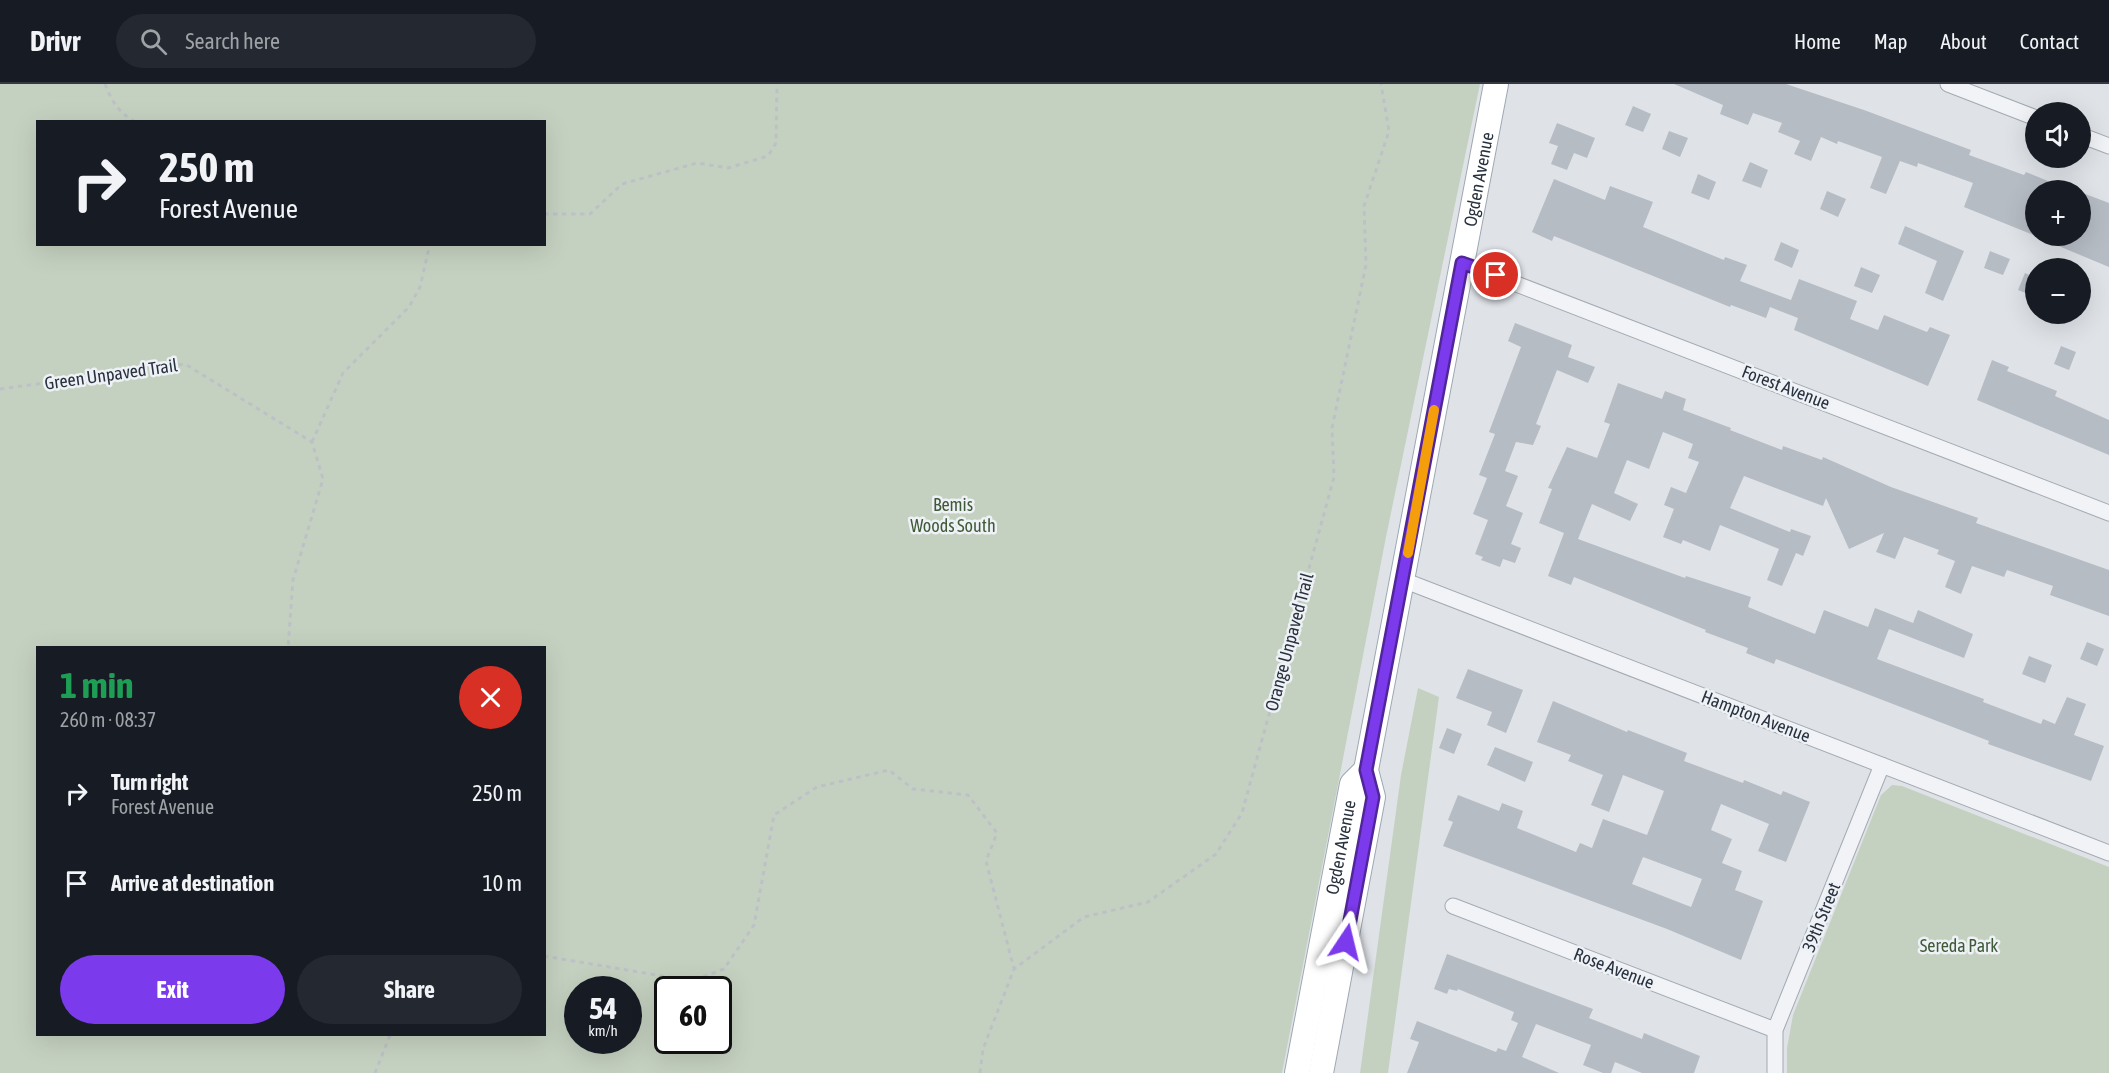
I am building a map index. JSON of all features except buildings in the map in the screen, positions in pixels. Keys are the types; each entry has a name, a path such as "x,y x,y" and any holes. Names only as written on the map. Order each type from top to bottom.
{"main road":[{"name":"Ogden Avenue","path":"1321,1073 1373,797 1366,770 1496,84"},
{"name":"Ogden Avenue","path":"1297,1073 1352,784 1366,770"}],"street":[{"path":"1948,84 2025,114"},
{"path":"2091,139 2109,146"},
{"name":"Forest Avenue","path":"1462,263 2109,513"},
{"name":"Hampton Avenue","path":"1403,580 2109,853"},
{"name":"39th Street","path":"1775,1073 1775,1030 1882,765"},
{"name":"Rose Avenue","path":"1453,906 1775,1030"}],"path":[{"path":"105,84 117,107 131,120"},
{"path":"546,214 590,214 622,184 697,163 728,168 768,156 776,143 777,84"},
{"name":"Orange Unpaved Trail","path":"1014,969 1084,917 1148,902 1216,854 1242,813 1334,477 1332,428 1366,265 1364,206 1389,131 1381,84"},
{"path":"288,646 293,580 323,479 312,442 344,372 409,307 420,287 430,246"},
{"name":"Green Unpaved Trail","path":"0,389 185,364 312,442"},
{"path":"546,956 692,981 724,969 754,924 774,815 817,787 889,770 913,789 968,795 997,833 986,861 1014,969 983,1049 980,1073"},
{"path":"375,1073 390,1036"}],"green space":[{"name":"Bemis Woods South","path":"0,84 1480,84 1386,537 1282,1073 0,1073"},
{"path":"1418,688 1439,697 1388,1073 1360,1073 1401,775"},
{"name":"Sereda Park","path":"1892,785 1902,786 2109,867 2109,1073 1787,1073 1787,1048 1793,1015 1881,795"}],"slow traffic":[{"path":"1408,553 1434,410"}],"route":[{"path":"1346,942 1373,797 1366,770 1462,263 1496,275"}]}
